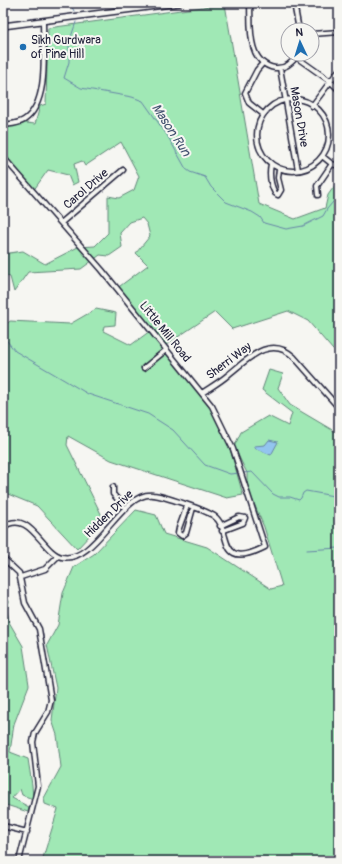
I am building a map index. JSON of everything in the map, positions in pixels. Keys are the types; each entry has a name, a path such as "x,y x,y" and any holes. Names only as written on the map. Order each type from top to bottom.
{"main road":[{"path":"3,26 179,3"}],"street":[{"path":"250,3 252,43 255,53 263,63 280,68 288,62"},
{"path":"294,3 298,22"},
{"path":"3,125 19,123 24,120 30,115 39,101 42,78 43,21"},
{"path":"320,33 339,32"},
{"path":"305,62 330,81 339,90"},
{"path":"263,63 257,70 245,93 249,103 263,114"},
{"name":"Mason Drive","path":"280,68 298,170"},
{"path":"312,106 339,70"},
{"path":"286,100 303,101 312,106 322,115 327,124 328,142 322,156 308,168 288,171 279,169 271,164 262,155 258,145 258,128 263,114 270,108 286,100"},
{"path":"322,156 332,164 339,166"},
{"name":"Little Mill Road","path":"3,157 61,223 202,393 218,416 233,449 265,547"},
{"path":"271,164 271,182 274,193 278,195 281,190 278,178 279,169"},
{"path":"318,195 317,186 332,164"},
{"name":"Carol Drive","path":"61,223 123,170"},
{"name":"Sherri Way","path":"202,393 222,380 255,353 268,348 277,348 289,352 339,408"},
{"path":"144,368 166,350"},
{"path":"113,487 113,494 126,509"},
{"name":"Hidden Drive","path":"58,556 68,558 84,552 126,509 140,497 151,495 213,515 220,526 227,546 237,554 248,555 265,547"},
{"path":"187,506 179,528 180,535 184,535 186,533 193,508"},
{"path":"220,526 239,517 245,518 243,523 222,531"},
{"path":"3,527 14,523 23,524 31,529 58,556 45,569 21,577"},
{"path":"3,558 21,577 22,595 25,603 38,624 51,700 48,712 35,733 33,742 38,786 19,861"},
{"path":"3,826 27,832"}],"green space":[{"path":"225,4 259,204 295,219 325,208 328,195 339,180 339,353 333,350 308,321 288,311 232,329 215,312 163,347 222,420 243,495 227,498 111,460 68,436 67,445 104,520 77,549 37,506 3,492 3,327 10,321 70,324 96,309 116,313 115,325 104,326 103,331 131,345 150,331 116,289 148,265 136,253 150,236 147,224 142,218 130,222 120,233 122,247 109,256 100,255 81,269 28,272 14,292 10,277 3,275 3,254 23,251 45,264 78,247 95,246 108,233 108,196 119,198 134,190 139,176 121,142 85,166 82,161 74,164 78,182 72,185 68,175 48,170 33,191 8,164 3,170 3,129 7,129 8,121 35,124 40,106 46,104 48,28"},
{"path":"269,370 283,374 278,388 290,405 339,434 339,861 42,861 58,809 45,804 44,798 61,767 57,735 52,720 56,688 47,645 58,625 63,593 74,567 94,554 136,510 156,515 164,534 207,547 271,589 282,586 264,527 247,487 247,473 234,447 241,432 268,416 288,426 292,413 262,390"},
{"path":"3,595 9,601 7,610 9,622 23,646 29,685 14,724 10,752 28,759 33,799 22,795 20,789 12,798 29,807 28,812 3,804"}],"water":[{"path":"269,440 278,442 271,455 254,448 254,446 265,445"}],"waterway":[{"name":"Mason Run","path":"70,3 74,11"},
{"name":"Mason Run","path":"76,22 69,43 69,62 64,78 81,88 132,97 143,101 167,135 186,169 190,172 205,177 211,187 226,202 252,212 260,217 264,223 286,229 303,226 323,216 339,195"},
{"path":"3,336 15,351 88,394 148,414 173,430 205,465 230,474 240,473"},
{"path":"243,473 252,472 273,494 279,497 290,497 299,500 306,491 339,497"},
{"path":"307,550 339,548"}],"place":[{"name":"Sikh Gurdwara of Pine Hill","path":"23,47"}]}
